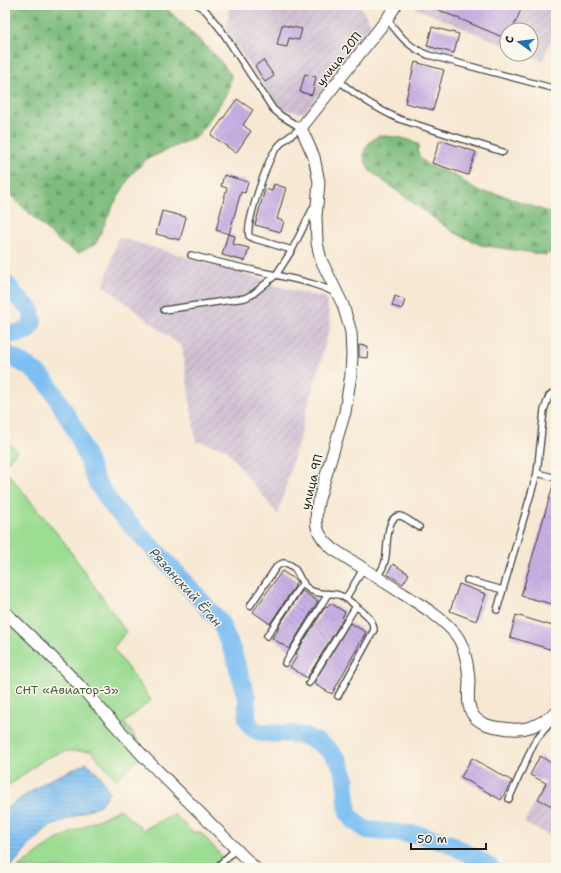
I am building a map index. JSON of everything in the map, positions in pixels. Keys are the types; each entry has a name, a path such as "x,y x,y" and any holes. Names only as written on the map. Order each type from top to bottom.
{"street":[{"name":"улица 20П","path":"301,128 387,19 396,5"},
{"name":"улица 9П","path":"301,128 314,157 319,182 316,217 317,242 323,265 343,305 351,332 352,355 346,412 320,496 316,516 317,528 321,537 327,544 428,611 457,636 466,660 469,680 469,706 473,715 480,722 495,727 523,730 533,727 556,713"},
{"path":"5,612 46,651 144,757 255,868"}],"lane":[{"path":"198,5 206,11 222,31 273,109 301,128 277,147 272,154 248,229 249,236 252,238 292,250"},
{"path":"387,19 402,39 415,49 428,55 556,89"},
{"path":"338,81 386,113 399,119 503,152"},
{"path":"164,310 245,298 253,294 276,275 292,250 308,219 318,195"},
{"path":"191,255 322,287 339,295"},
{"path":"498,610 537,473 544,410 549,396 556,390"},
{"path":"537,473 556,478"},
{"path":"377,578 385,563 389,531 393,519 397,516 401,516 419,527"},
{"path":"250,606 280,564 285,563 298,571 303,582 312,591 322,594 339,595 346,598 371,619 374,630 338,696"},
{"path":"346,598 363,569"},
{"path":"467,580 503,590"},
{"path":"267,636 303,582"},
{"path":"285,663 328,594"},
{"path":"309,684 356,606"},
{"path":"509,799 533,745 556,716"},
{"path":"216,868 236,849"}],"shaded area":[{"path":"230,5 360,5 371,25 305,113 280,109 226,31"},
{"path":"416,5 556,5 556,27 543,60 539,58 539,22 499,22 499,43 415,8"},
{"path":"118,237 265,280 268,284 326,298 331,323 278,515 226,449 196,441 182,347 104,286"},
{"path":"556,762 556,839 524,823"}],"green space":[{"path":"5,5 163,5 218,58 231,75 228,92 198,136 147,159 131,175 112,207 96,244 78,253 61,243 9,194 5,178"},
{"path":"378,136 388,136 415,142 419,145 417,151 420,157 426,164 456,176 477,191 502,195 556,215 556,248 546,255 481,245 453,232 370,171 365,160 364,152 368,144"},
{"path":"5,439 17,451 5,465"},
{"name":"СНТ «Авиатор-3»","path":"5,470 64,542 126,632 113,648 151,700 124,723 147,751 116,779 91,751 66,751 46,758 5,788"},
{"path":"120,809 143,830 174,814 192,832 200,832 230,865 237,866 239,868 18,868 56,840"}],"water":[{"path":"87,763 100,775 109,793 100,805 47,828 24,851 10,868 5,868 5,809 47,781"}],"building":[{"path":"427,5 523,5 516,22 499,22 499,36"},
{"path":"282,25 302,29 299,40 289,38 287,47 277,45"},
{"path":"432,27 459,34 454,53 427,46"},
{"path":"263,60 274,76 265,82 255,66"},
{"path":"415,62 444,70 433,110 405,103"},
{"path":"305,74 316,77 312,95 300,92"},
{"path":"237,99 253,110 243,125 251,131 236,153 211,135"},
{"path":"440,140 476,152 468,175 432,163"},
{"path":"224,175 248,182 245,193 241,192 229,234 216,230 227,188 221,186"},
{"path":"274,184 286,188 277,219 284,221 281,232 255,225 265,189 272,191"},
{"path":"162,211 186,217 180,240 156,234"},
{"path":"228,234 235,236 233,244 249,248 245,261 222,255"},
{"path":"395,296 405,300 402,309 392,306"},
{"path":"359,345 368,346 367,358 359,357"},
{"path":"554,482 556,482 556,605 521,596"},
{"path":"393,564 409,574 403,584 387,574"},
{"path":"282,571 297,581 270,624 253,612"},
{"path":"459,584 486,594 476,621 450,611"},
{"path":"302,591 318,601 289,649 272,638"},
{"path":"330,603 345,612 342,618 343,619 307,678 290,667 298,655 296,653 326,606 327,607"},
{"path":"516,615 556,627 556,651 510,637"},
{"path":"350,623 366,632 332,694 316,685 317,684 314,682"},
{"path":"540,756 556,766 556,808 538,799 546,783 530,775"},
{"path":"472,758 512,781 501,800 461,777"}],"waterway":[{"name":"Рязанский Ёган","path":"5,282 16,296 31,310 33,322 27,331 5,337"},
{"name":"Рязанский Ёган","path":"5,353 29,367 45,380 77,433 96,481 114,508 172,568 220,622 233,652 247,698 247,719 252,728 261,733 304,736 316,741 329,750 339,761 345,777 348,813 356,823 367,830 420,835 448,843 491,868"}]}
